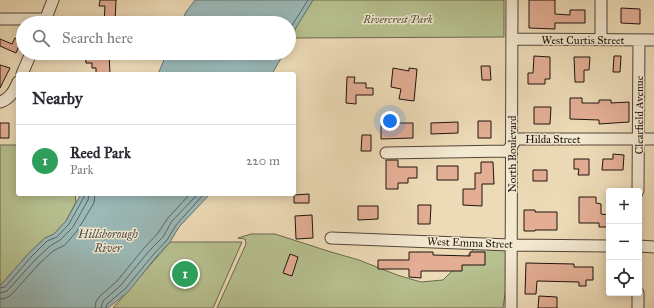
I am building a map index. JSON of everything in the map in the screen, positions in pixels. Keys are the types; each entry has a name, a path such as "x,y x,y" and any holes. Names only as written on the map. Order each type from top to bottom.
{"street":[{"path":"47,16 53,0"},
{"name":"North Boulevard","path":"511,308 512,0"},
{"path":"601,0 601,40"},
{"path":"0,19 16,20"},
{"name":"West Curtis Street","path":"512,39 654,40"},
{"name":"Clearfield Avenue","path":"638,188 639,40"},
{"path":"23,72 28,60"},
{"path":"0,102 9,97 14,92 16,87"},
{"name":"Hilda Street","path":"386,153 507,151 517,139 654,139"},
{"name":"West Emma Street","path":"331,238 511,245 606,246"},
{"path":"642,246 654,246"},
{"path":"638,296 638,308"}],"green space":[{"name":"Rivercrest Park","path":"313,0 504,0 504,37 296,38 296,27"},
{"path":"0,145 16,145 16,196 75,196 76,202 66,221 54,234 45,238 28,254 0,286"},
{"path":"251,234 275,234 359,260 397,275 421,282 443,280 475,248 507,250 507,281 503,308 217,308 246,244 245,239 238,238"},
{"path":"170,242 242,242 213,308 113,308"}],"water":[{"path":"195,0 313,0 296,27 296,16 184,16"},
{"path":"164,60 280,60 273,72 159,72"},
{"name":"Hillsborough River","path":"80,196 208,196 179,227 170,242 128,292 108,308 0,308 0,286 28,254 45,238 54,234 66,221"}],"building":[{"path":"100,0 116,0 115,16 104,16 105,6 99,6"},
{"path":"529,0 555,0 555,14 570,15 570,10 585,10 585,23 555,23 555,29 529,28"},
{"path":"621,8 640,9 640,24 621,23"},
{"path":"16,38 16,53 0,46 0,39 12,44"},
{"path":"534,56 550,57 550,79 545,79 545,84 528,84 528,73 533,73"},
{"path":"614,56 621,56 620,72 613,72"},
{"path":"574,57 590,57 589,70 584,70 584,82 575,82"},
{"path":"86,60 109,60 110,72 96,72 96,68 92,68 92,63 86,63"},
{"path":"0,65 10,68 0,88"},
{"path":"481,66 490,66 491,80 482,80"},
{"path":"393,68 409,71 409,68 417,69 414,101 399,99 401,89 391,87"},
{"path":"347,77 355,77 354,83 366,83 366,88 373,88 373,95 356,95 356,104 346,103"},
{"path":"570,98 582,98 582,103 599,103 599,100 611,100 611,103 629,102 629,122 599,124 599,120 570,119"},
{"path":"534,107 551,107 550,124 534,124"},
{"path":"478,121 491,121 491,138 478,138"},
{"path":"458,122 458,133 431,134 431,123"},
{"path":"0,123 9,123 9,138 0,138"},
{"path":"381,123 413,123 413,138 381,139"},
{"path":"362,135 371,135 371,151 361,151"},
{"path":"613,154 624,155 623,170 602,170 603,159 613,159"},
{"path":"574,159 589,159 589,175 578,175 579,169 574,169"},
{"path":"386,160 398,160 398,167 417,167 417,178 408,178 408,183 398,183 398,189 386,189"},
{"path":"481,162 493,162 494,184 482,184 482,206 463,205 463,189 475,189 475,173 481,173"},
{"path":"437,166 458,166 458,180 437,180"},
{"path":"533,170 547,170 547,181 533,181"},
{"path":"309,194 309,203 294,203 294,196"},
{"path":"579,197 596,197 596,203 601,204 601,214 606,215 606,227 599,227 599,223 579,223"},
{"path":"418,205 431,205 430,224 418,224"},
{"path":"358,206 378,206 378,219 358,220"},
{"path":"524,210 535,210 535,212 557,212 557,230 524,231"},
{"path":"312,215 313,238 296,239 295,216"},
{"path":"409,252 433,252 433,255 470,256 470,252 485,252 485,265 462,265 462,271 421,271 421,278 409,277 409,269 378,269 378,260 409,260"},
{"path":"290,254 298,257 292,276 283,273"},
{"path":"526,263 574,264 574,267 593,267 593,280 586,280 586,286 579,286 579,282 537,281 536,294 525,294"},
{"path":"539,296 557,297 557,308 538,308"}],"place":[{"name":"Reed Park","path":"185,274"}]}
